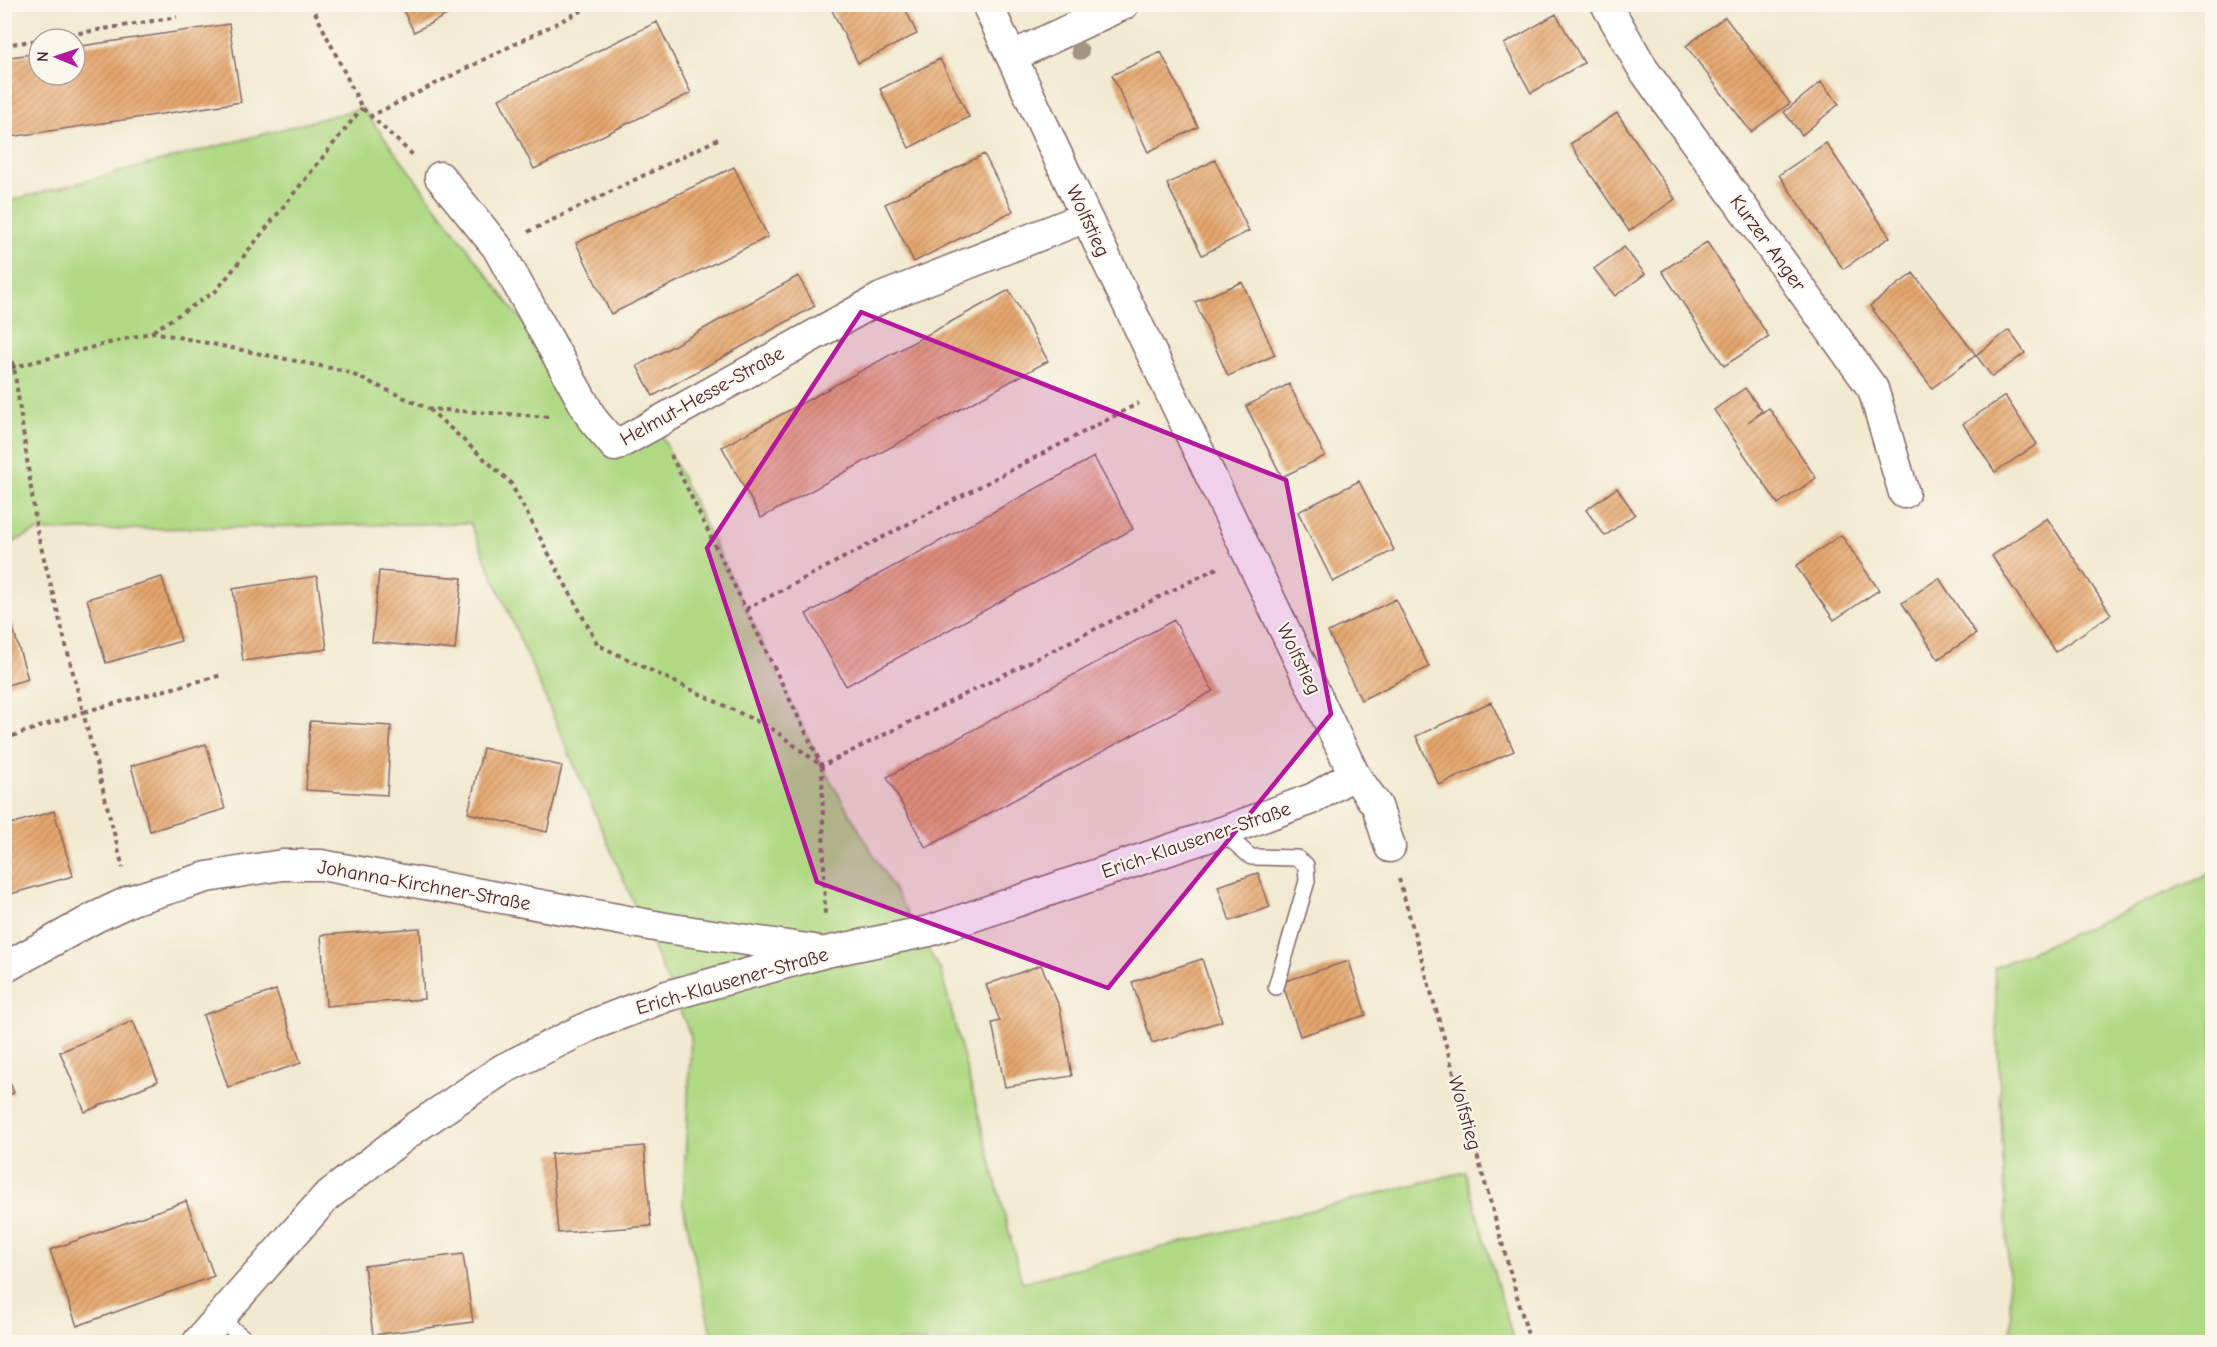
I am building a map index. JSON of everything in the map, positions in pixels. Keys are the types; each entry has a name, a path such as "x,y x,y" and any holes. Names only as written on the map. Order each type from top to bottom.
{"street":[{"name":"Wolfstieg","path":"987,4 1086,217 1354,774 1377,806 1390,847"},
{"path":"1013,56 1124,4"},
{"name":"Kurzer Anger","path":"1606,4 1643,69 1873,389 1904,494"},
{"name":"Helmut-Hesse-Straße","path":"440,177 497,247 593,420 615,446 881,298 1086,217"},
{"name":"Erich-Klausener-Straße","path":"198,1342 326,1197 415,1128 503,1069 592,1025 667,996 826,952 929,931 1222,832 1314,798 1354,774"},
{"name":"Johanna-Kirchner-Straße","path":"4,968 96,916 132,900 207,878 282,865 321,866 666,928 826,952"}],"lane":[{"path":"1222,832 1251,857 1297,858 1306,865 1307,881 1276,987"},
{"path":"220,1319 249,1342"}],"path":[{"path":"310,4 362,108 369,117 440,177"},
{"path":"369,117 595,4"},
{"path":"87,32 177,17"},
{"path":"4,45 27,41"},
{"path":"4,373 14,367 153,332 216,291 362,108"},
{"path":"497,247 718,139"},
{"path":"153,332 345,371 429,409 510,482 598,645 771,728 822,766"},
{"path":"4,345 14,367 37,531 132,900"},
{"path":"746,609 1168,388"},
{"path":"429,409 593,420"},
{"path":"655,422 822,766 826,952"},
{"path":"822,766 1248,553"},
{"path":"4,739 83,712 222,675"},
{"name":"Wolfstieg","path":"1390,847 1530,1342"}],"highlighted area":[{"path":"861,312 1286,480 1331,714 1108,988 817,882 707,548"}],"green space":[{"path":"362,108 615,445 655,422 822,766 941,971 1022,1282 1465,1172 1514,1342 713,1342 683,1205 691,1036 470,523 37,531 5,546 5,202"},
{"path":"2212,873 2212,1342 2012,1342 1994,968"}],"building":[{"path":"400,4 468,4 414,32"},
{"path":"829,4 903,4 917,34 858,63"},
{"path":"1556,14 1584,63 1531,93 1504,44"},
{"path":"1725,17 1790,103 1751,132 1686,46"},
{"path":"657,22 691,93 534,169 499,99"},
{"path":"229,24 241,102 4,138 4,58 27,55 27,87 87,87 87,45"},
{"path":"1161,52 1198,127 1148,152 1112,75"},
{"path":"940,59 969,117 909,148 880,89"},
{"path":"1821,82 1839,104 1802,135 1784,112"},
{"path":"1617,113 1675,199 1629,231 1570,144"},
{"path":"1826,143 1890,237 1843,269 1779,175"},
{"path":"984,154 1013,211 914,262 885,204"},
{"path":"1215,160 1249,231 1202,255 1167,184"},
{"path":"734,167 768,237 611,314 576,243"},
{"path":"1707,242 1769,337 1724,366 1662,271"},
{"path":"1624,247 1645,274 1615,296 1594,269"},
{"path":"1913,273 1976,355 1932,388 1870,306"},
{"path":"798,276 815,306 653,396 637,366"},
{"path":"1242,282 1275,355 1228,376 1195,302"},
{"path":"1009,290 1048,361 761,518 722,447"},
{"path":"2009,330 2025,353 1992,377 1976,355"},
{"path":"1289,384 1325,456 1282,477 1246,406"},
{"path":"1745,388 1762,411 1748,422 1769,408 1816,478 1778,504 1714,410"},
{"path":"2005,396 2037,444 1995,472 1963,424"},
{"path":"1094,457 1133,529 846,686 806,614"},
{"path":"1359,481 1394,550 1333,582 1298,512"},
{"path":"1617,488 1635,514 1605,536 1586,510"},
{"path":"2047,518 2111,614 2055,652 1992,556"},
{"path":"1841,535 1879,590 1834,620 1796,566"},
{"path":"379,571 462,578 455,650 372,642"},
{"path":"317,576 327,649 243,661 233,589"},
{"path":"162,577 181,641 106,663 87,599"},
{"path":"1939,578 1976,634 1938,659 1902,603"},
{"path":"1396,599 1429,667 1361,700 1328,632"},
{"path":"9,615 28,679 4,686 4,616"},
{"path":"1174,620 1213,691 926,848 887,777"},
{"path":"1491,702 1514,751 1439,785 1416,736"},
{"path":"310,721 391,726 387,795 306,790"},
{"path":"206,744 225,809 150,831 131,766"},
{"path":"483,748 562,766 547,832 468,813"},
{"path":"54,811 73,876 4,896 4,826"},
{"path":"1258,873 1270,907 1230,921 1218,886"},
{"path":"420,928 424,999 326,1006 321,935"},
{"path":"1202,959 1222,1021 1152,1043 1132,982"},
{"path":"1349,961 1366,1015 1300,1036 1282,982"},
{"path":"1041,965 1060,1008 1072,1076 1005,1087 992,1023 1000,1021 986,985"},
{"path":"276,990 301,1063 228,1087 203,1015"},
{"path":"133,1021 158,1081 85,1112 60,1052"},
{"path":"4,1067 14,1093 4,1096"},
{"path":"644,1146 651,1226 558,1233 551,1154"},
{"path":"186,1201 214,1276 77,1326 50,1250"},
{"path":"463,1254 473,1322 373,1335 364,1266"}]}
